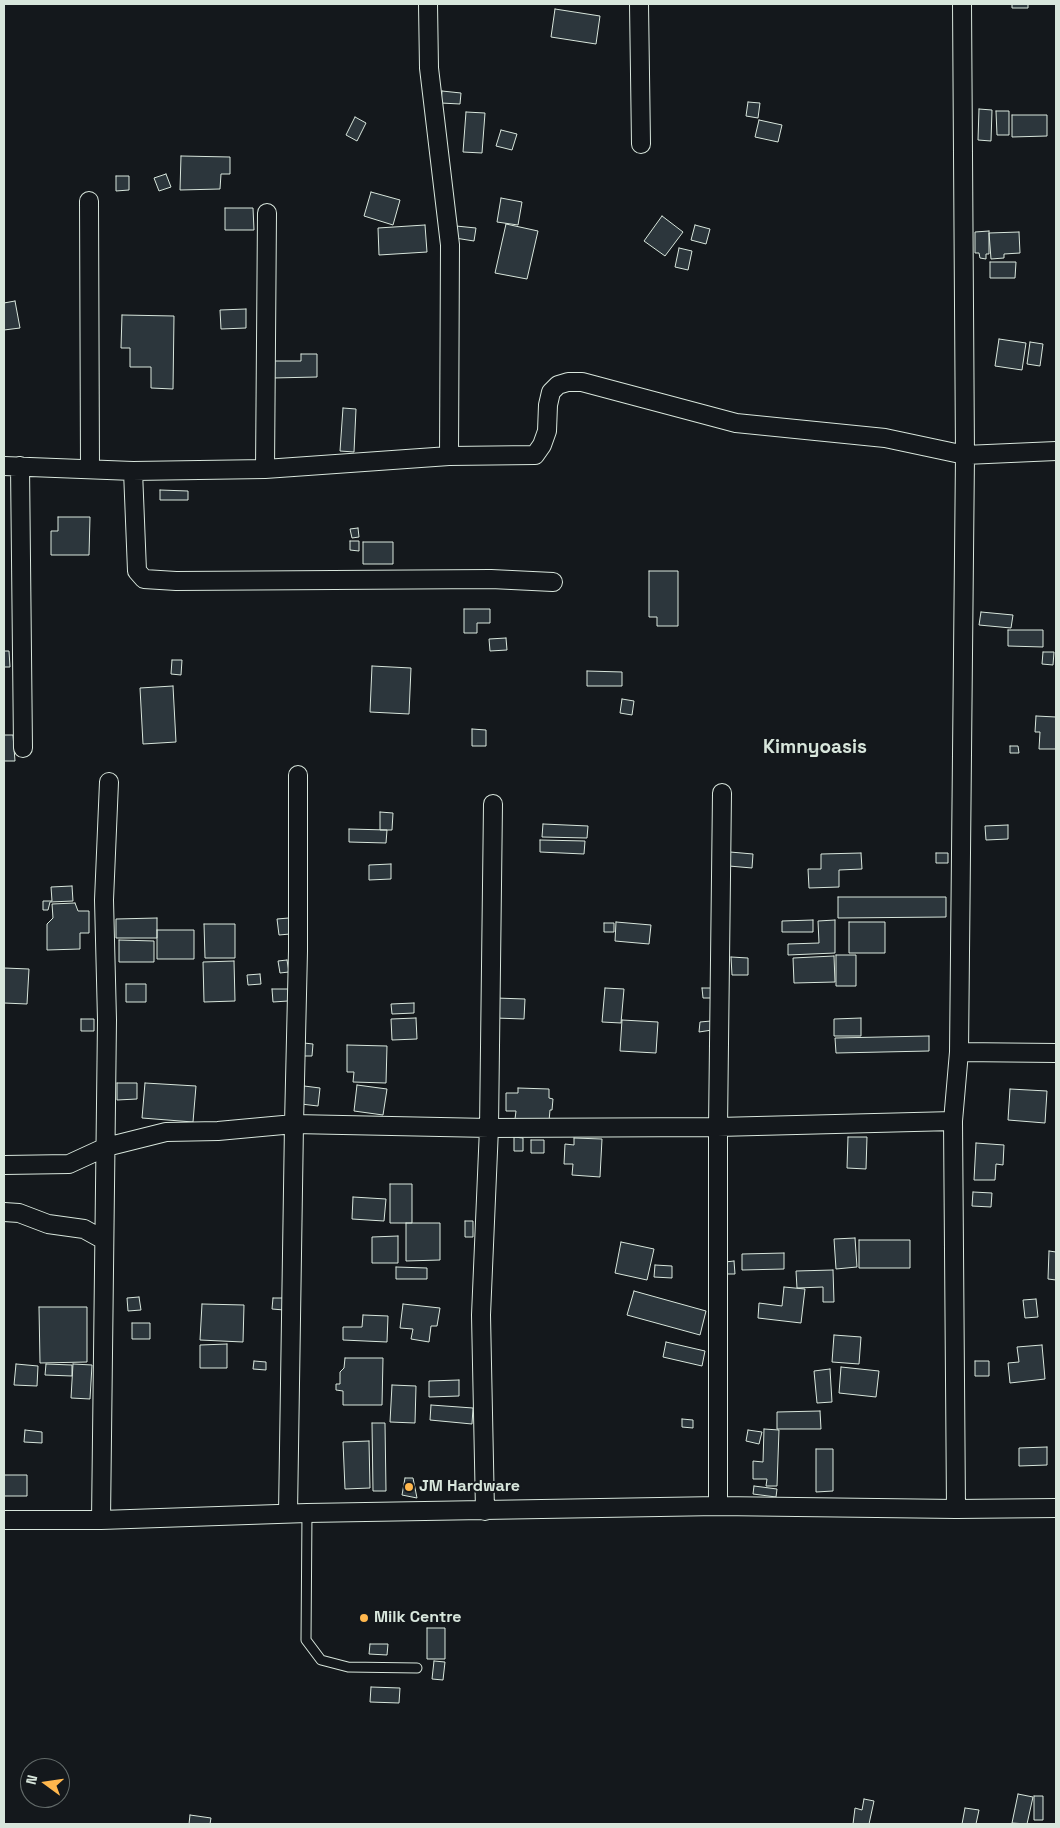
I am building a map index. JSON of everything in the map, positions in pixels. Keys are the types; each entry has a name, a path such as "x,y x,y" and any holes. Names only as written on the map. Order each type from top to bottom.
{"street":[{"path":"428,4 429,68 450,245 449,456"},
{"path":"640,4 641,144"},
{"path":"956,1509 953,1121 958,1052 965,455 962,4"},
{"path":"90,201 90,468"},
{"path":"265,468 267,213"},
{"path":"23,748 12,466 133,471 265,468 449,456 535,455 542,445 547,431 548,405 551,392 558,386 568,382 582,382 736,423 885,438 965,455 1056,451"},
{"path":"133,471 137,571 144,579 176,581 491,579 553,582"},
{"path":"288,1514 298,951 298,774"},
{"path":"101,1520 107,1020 104,900 109,782"},
{"path":"718,1506 718,1127 722,793"},
{"path":"485,1510 481,1315 489,1128 493,804"},
{"path":"958,1052 1056,1054"},
{"path":"4,1165 69,1164 106,1147 166,1132 218,1131 294,1124 489,1128 718,1127 953,1121"},
{"path":"4,1212 19,1213 48,1224 84,1229 104,1240"},
{"path":"4,1520 101,1520 307,1513 718,1506 956,1509 1056,1508"}],"lane":[{"path":"307,1513 306,1640 321,1660 348,1667 417,1668"}],"building":[{"path":"1012,4 1028,4 1028,8 1012,8"},
{"path":"555,9 600,16 596,44 551,37"},
{"path":"442,91 461,93 460,104 441,103"},
{"path":"748,102 760,103 758,118 746,116"},
{"path":"979,109 992,110 991,141 978,140"},
{"path":"996,111 1009,111 1009,135 997,135"},
{"path":"466,112 485,113 482,153 463,152"},
{"path":"1012,115 1047,115 1047,136 1012,137"},
{"path":"355,117 366,123 357,141 346,135"},
{"path":"759,120 782,125 778,142 755,137"},
{"path":"501,130 517,134 512,150 496,146"},
{"path":"181,156 230,157 230,174 221,174 220,189 180,190"},
{"path":"166,174 171,187 159,191 154,178"},
{"path":"116,176 129,176 129,190 116,191"},
{"path":"371,192 400,200 393,225 364,216"},
{"path":"501,198 522,202 518,225 497,222"},
{"path":"225,208 253,208 254,230 225,230"},
{"path":"662,216 683,232 665,256 644,241"},
{"path":"506,224 538,231 527,279 495,273"},
{"path":"425,225 427,252 379,255 378,228"},
{"path":"695,225 710,229 706,244 691,240"},
{"path":"456,226 476,228 474,241 455,238"},
{"path":"989,231 989,254 986,254 986,259 980,258 979,253 975,253 975,232"},
{"path":"1019,232 1020,253 1004,254 1004,258 991,259 989,233"},
{"path":"679,248 692,251 688,270 675,267"},
{"path":"990,262 1016,262 1015,278 990,278"},
{"path":"15,301 20,328 4,330 4,303"},
{"path":"246,309 246,328 221,329 220,310"},
{"path":"122,315 174,316 173,389 151,388 151,367 130,367 130,348 121,348"},
{"path":"999,339 1026,343 1022,370 995,366"},
{"path":"1030,342 1043,344 1040,366 1027,364"},
{"path":"301,354 317,354 317,377 273,378 273,361 301,361"},
{"path":"343,408 356,409 354,452 340,451"},
{"path":"160,490 188,491 188,500 160,500"},
{"path":"58,517 90,517 89,555 51,555 51,531 58,531"},
{"path":"358,528 359,537 352,538 350,529"},
{"path":"350,541 359,541 359,551 350,550"},
{"path":"363,542 393,542 393,564 363,564"},
{"path":"649,571 678,571 678,626 657,626 657,617 649,617"},
{"path":"464,609 490,609 490,623 477,623 477,633 464,633"},
{"path":"981,612 1013,615 1011,628 979,625"},
{"path":"1008,630 1043,630 1043,647 1008,646"},
{"path":"506,638 507,650 490,651 489,639"},
{"path":"4,651 9,651 10,667 4,667"},
{"path":"1043,652 1054,652 1053,665 1042,664"},
{"path":"172,660 182,660 181,675 171,674"},
{"path":"372,666 411,668 409,714 370,712"},
{"path":"587,671 622,672 622,686 587,686"},
{"path":"173,686 176,742 143,744 140,688"},
{"path":"622,699 634,701 632,715 620,713"},
{"path":"1036,716 1056,717 1056,749 1039,749 1040,732 1035,732"},
{"path":"472,729 486,730 486,746 472,746"},
{"path":"4,735 13,735 15,761 4,761"},
{"path":"1010,746 1018,746 1019,753 1010,753"},
{"path":"380,812 393,813 392,830 380,830"},
{"path":"543,824 588,826 587,838 542,837"},
{"path":"1008,825 1008,839 986,840 985,826"},
{"path":"349,829 387,830 386,843 349,842"},
{"path":"540,840 585,841 584,854 540,852"},
{"path":"730,852 753,854 752,868 729,866"},
{"path":"861,853 862,869 839,870 839,887 809,888 808,869 821,869 821,854"},
{"path":"936,853 948,853 948,863 936,863"},
{"path":"391,864 391,879 369,880 369,865"},
{"path":"72,886 73,901 50,902 48,910 43,910 43,901 52,901 51,887"},
{"path":"838,897 946,897 946,917 838,918"},
{"path":"75,903 78,911 89,911 89,933 80,933 80,949 47,950 47,924 53,918 52,904"},
{"path":"157,918 157,938 116,938 116,919"},
{"path":"289,918 290,934 279,935 277,919"},
{"path":"813,920 813,932 782,932 782,921"},
{"path":"835,920 835,953 788,955 788,944 819,943 818,921"},
{"path":"616,922 651,925 649,944 615,941"},
{"path":"849,922 885,922 885,953 849,953"},
{"path":"604,923 614,923 614,932 604,932"},
{"path":"204,924 235,924 235,958 205,958"},
{"path":"157,930 194,930 194,959 157,959"},
{"path":"119,940 154,941 154,962 119,962"},
{"path":"836,955 856,955 856,986 836,986"},
{"path":"834,956 835,982 794,983 793,958"},
{"path":"731,957 748,958 748,975 732,975"},
{"path":"287,960 289,972 280,973 278,961"},
{"path":"234,961 235,1001 204,1002 203,962"},
{"path":"4,968 29,969 27,1004 4,1003"},
{"path":"260,974 261,984 248,985 247,975"},
{"path":"126,984 146,984 146,1002 126,1002"},
{"path":"605,988 624,989 621,1023 602,1022"},
{"path":"702,988 711,988 711,998 703,998"},
{"path":"272,989 288,989 288,1001 273,1002"},
{"path":"496,998 525,999 524,1019 495,1018"},
{"path":"414,1003 414,1013 392,1014 391,1004"},
{"path":"416,1018 417,1039 392,1040 391,1019"},
{"path":"861,1018 861,1036 834,1036 834,1019"},
{"path":"81,1019 94,1019 94,1031 81,1031"},
{"path":"622,1020 658,1022 656,1053 620,1051"},
{"path":"711,1021 712,1030 699,1032 700,1022"},
{"path":"929,1036 929,1051 836,1053 835,1038"},
{"path":"304,1043 313,1044 312,1056 303,1056"},
{"path":"347,1045 387,1046 386,1083 353,1082 354,1072 347,1072"},
{"path":"117,1083 137,1083 137,1099 117,1100"},
{"path":"145,1083 196,1086 193,1122 142,1118"},
{"path":"357,1085 387,1089 383,1115 354,1111"},
{"path":"304,1086 320,1088 318,1106 301,1104"},
{"path":"518,1088 549,1089 549,1098 553,1099 549,1121 515,1119 516,1111 506,1111 506,1093 518,1093"},
{"path":"1010,1089 1047,1091 1045,1123 1008,1120"},
{"path":"514,1137 523,1138 523,1151 514,1151"},
{"path":"848,1137 867,1137 866,1169 847,1168"},
{"path":"574,1138 602,1139 600,1177 572,1175 573,1164 564,1164 565,1144 574,1145"},
{"path":"531,1140 544,1140 544,1153 531,1153"},
{"path":"976,1143 1004,1145 1003,1165 996,1164 995,1180 974,1180"},
{"path":"390,1184 412,1184 412,1223 390,1223"},
{"path":"973,1192 992,1193 991,1207 972,1206"},
{"path":"353,1197 386,1199 384,1221 352,1219"},
{"path":"465,1221 473,1221 473,1237 465,1237"},
{"path":"406,1223 440,1223 440,1260 406,1261"},
{"path":"398,1236 398,1263 372,1263 372,1237"},
{"path":"855,1238 857,1267 836,1269 834,1239"},
{"path":"859,1240 910,1240 910,1268 859,1268"},
{"path":"621,1242 654,1249 647,1280 615,1273"},
{"path":"1049,1251 1056,1252 1056,1280 1048,1279"},
{"path":"784,1253 784,1269 742,1270 742,1254"},
{"path":"734,1261 735,1274 725,1274 725,1262"},
{"path":"655,1265 672,1266 672,1278 654,1277"},
{"path":"396,1267 427,1268 427,1279 396,1279"},
{"path":"833,1270 834,1302 823,1302 823,1287 797,1288 796,1271"},
{"path":"784,1287 805,1289 801,1323 758,1318 759,1303 782,1306"},
{"path":"634,1291 706,1311 700,1335 627,1315"},
{"path":"139,1297 141,1310 128,1311 127,1298"},
{"path":"273,1298 285,1298 284,1310 272,1309"},
{"path":"1036,1299 1038,1317 1025,1318 1023,1300"},
{"path":"202,1304 244,1305 243,1342 200,1340"},
{"path":"403,1304 440,1308 437,1326 431,1326 429,1342 411,1339 413,1329 400,1328"},
{"path":"39,1307 87,1307 87,1362 40,1363"},
{"path":"363,1315 388,1316 387,1342 343,1340 343,1327 362,1327"},
{"path":"132,1323 150,1323 150,1339 132,1339"},
{"path":"834,1335 861,1337 859,1364 832,1362"},
{"path":"666,1342 705,1351 702,1366 663,1357"},
{"path":"227,1344 227,1368 200,1368 200,1345"},
{"path":"1042,1345 1045,1379 1010,1383 1008,1363 1019,1362 1017,1347"},
{"path":"345,1358 383,1358 382,1405 343,1405 343,1391 336,1390 336,1384 340,1384 340,1372 344,1368"},
{"path":"254,1361 266,1362 266,1370 253,1369"},
{"path":"975,1361 989,1361 989,1376 975,1376"},
{"path":"16,1364 38,1366 37,1386 14,1385"},
{"path":"46,1364 72,1365 72,1376 45,1375"},
{"path":"73,1364 92,1365 90,1399 71,1398"},
{"path":"841,1367 879,1371 876,1397 839,1393"},
{"path":"830,1369 832,1402 817,1403 814,1371"},
{"path":"459,1380 459,1396 429,1397 429,1381"},
{"path":"392,1385 416,1386 415,1423 390,1422"},
{"path":"431,1405 473,1408 472,1424 430,1420"},
{"path":"820,1411 821,1429 777,1429 777,1412"},
{"path":"682,1419 693,1420 693,1428 682,1427"},
{"path":"372,1423 385,1423 386,1491 373,1491"},
{"path":"764,1429 779,1430 777,1486 766,1486 767,1479 753,1479 753,1461 763,1462"},
{"path":"25,1430 42,1432 42,1443 24,1442"},
{"path":"748,1430 762,1432 759,1444 746,1441"},
{"path":"369,1441 370,1488 345,1489 343,1442"},
{"path":"1047,1447 1047,1465 1019,1466 1019,1448"},
{"path":"816,1449 833,1449 833,1491 816,1492"},
{"path":"4,1475 27,1475 27,1496 4,1496"},
{"name":"JM Hardware","path":"405,1478 413,1478 417,1498 402,1495"},
{"path":"754,1486 777,1489 776,1497 753,1494"},
{"path":"427,1628 445,1628 445,1659 427,1659"},
{"path":"370,1644 388,1644 387,1655 369,1654"},
{"path":"434,1661 445,1662 443,1680 432,1679"},
{"path":"371,1687 400,1688 399,1703 370,1702"},
{"path":"1018,1794 1033,1797 1027,1824 1012,1823"},
{"path":"1034,1796 1043,1796 1043,1820 1034,1820"},
{"path":"864,1799 874,1801 869,1824 853,1824 855,1808 862,1810"},
{"path":"965,1808 979,1810 976,1824 962,1824"},
{"path":"190,1815 211,1818 210,1824 189,1824"}],"place":[{"name":"JM Hardware","path":"409,1487"},
{"name":"Milk Centre","path":"364,1618"}],"district":[{"name":"Kimnyoasis","path":"815,748"}]}
